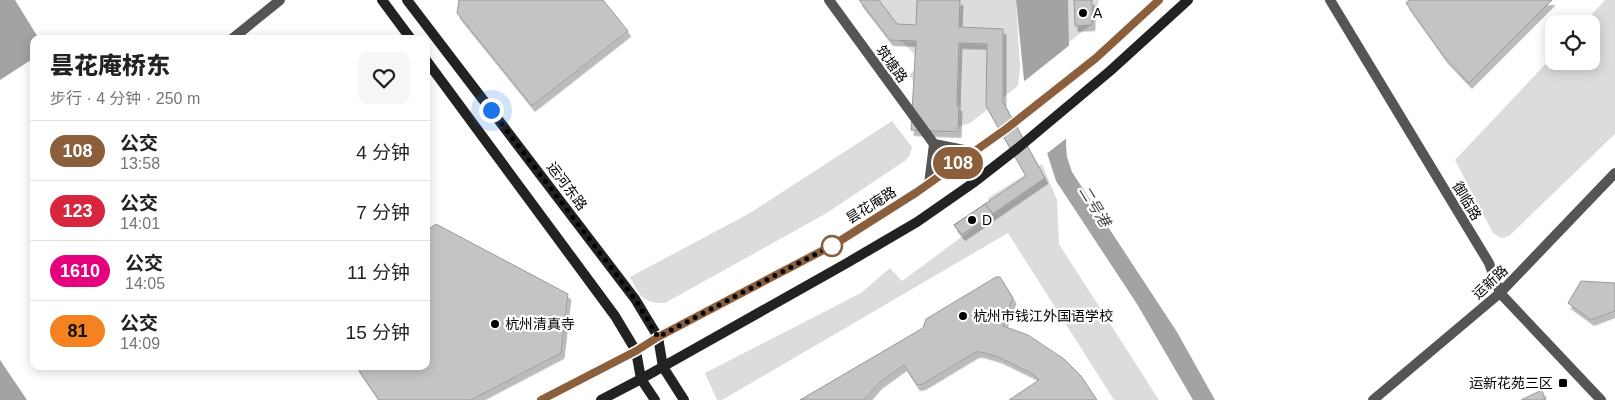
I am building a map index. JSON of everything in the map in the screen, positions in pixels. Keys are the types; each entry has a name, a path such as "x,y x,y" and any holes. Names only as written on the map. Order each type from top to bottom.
{"main road":[{"path":"382,0 408,35"},
{"name":"运河东路","path":"407,0 635,299 658,337 663,367 684,400"},
{"name":"昙花庵路","path":"540,400 636,351 658,337 835,244 929,184 1006,129 1096,58 1159,0"},
{"path":"601,400 663,367 917,222 973,183 1018,148 1110,71 1188,0"},
{"path":"430,65 615,316 636,351 641,379 655,400"}],"street":[{"path":"237,35 280,0"},
{"name":"筑塘路","path":"829,0 934,144"},
{"name":"御临路","path":"1330,0 1489,263 1500,293 1600,400"},
{"path":"929,184 934,144 974,152"},
{"name":"运新路","path":"1373,400 1500,293 1615,173"}],"shaded area":[{"path":"0,0 15,0 37,35 30,35 30,61 0,80"},
{"path":"863,0 1016,0 1020,67 1018,86 970,123 957,127 947,124 909,75 916,68 914,54"},
{"path":"1016,0 1068,0 1069,49 1066,145 1067,157 1072,172 1177,332 1215,400 1193,400 1137,304 1056,181 1024,80"},
{"path":"1065,0 1099,0 1093,23 1068,43"},
{"path":"1605,0 1615,0 1615,134 1509,236 1501,238 1493,233 1455,160 1545,65 1545,70 1600,70 1600,15 1591,15"},
{"path":"892,121 912,147 910,155 906,160 825,214 665,303 651,302 639,294 630,277 750,213"},
{"path":"1042,164 1057,200 1059,244 1159,400 1114,400 1008,233 722,400 717,400 705,373 861,293 890,268 902,281 990,216 988,198"},
{"path":"0,360 27,400 0,400"}],"pier":[{"path":"1071,44 1068,137 1045,155 1022,83"}],"building":[{"path":"459,0 603,0 628,31 532,106 457,13"},
{"path":"859,0 879,0 897,24 916,25 917,0 960,0 959,27 1003,29 1003,102 1045,178 962,235 954,225 1026,176 986,106 987,44 959,43 958,132 911,130 916,41 890,40"},
{"name":"A","path":"1074,0 1092,0 1092,25 1075,26"},
{"path":"1409,0 1552,0 1469,83 1445,58 1406,3"},
{"name":"D","path":"985,204 993,214 962,235 954,225"},
{"name":"杭州清真寺","path":"436,224 568,294 561,353 471,400 379,400 359,370 430,370 430,228"},
{"path":"996,277 1000,277 1013,298 1003,326 1028,335 1064,359 1081,376 1097,400 1009,400 1039,380 1033,374 998,357 976,352 923,384 917,385 904,365 879,383 864,400 800,400 923,328 926,319"},
{"path":"1581,281 1615,283 1615,311 1591,320 1568,303"},
{"path":"1542,390 1545,400 1521,400"}],"bus line":[{"name":"108","path":"541,400 835,244 917,192 1006,129 1096,58 1159,0"}],"place":[{"name":"A","path":"1083,13"},
{"name":"D","path":"972,220"},
{"name":"杭州市钱江外国语学校","path":"963,316"},
{"name":"杭州清真寺","path":"495,324"},
{"name":"运新花苑三区","path":"1563,383"}],"route":[{"path":"491,110 635,299 658,337 835,244 832,246"}],"water label":[{"name":"二号港","path":"1095,206"}]}
